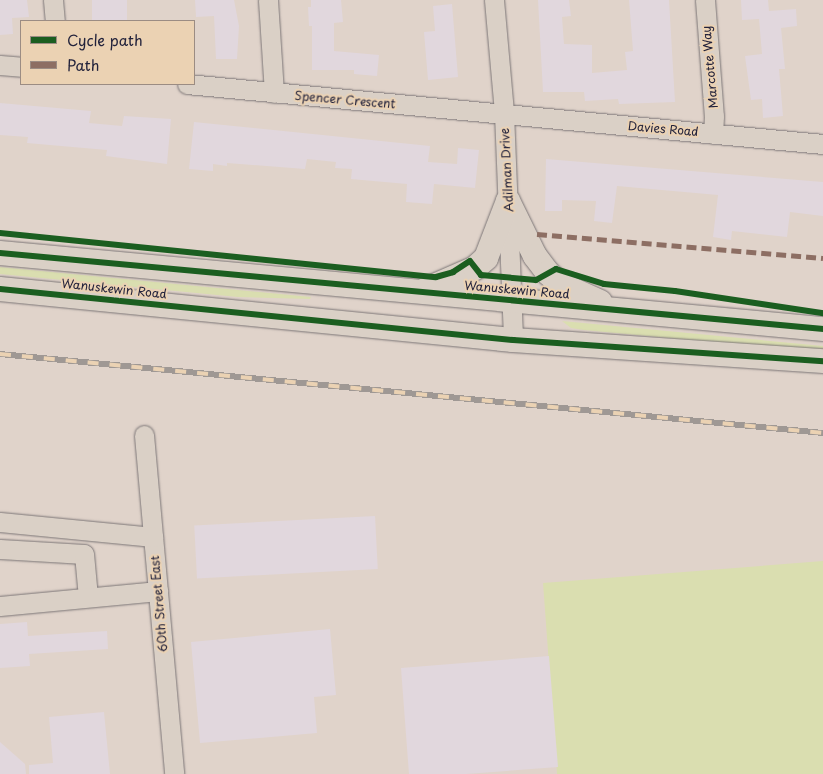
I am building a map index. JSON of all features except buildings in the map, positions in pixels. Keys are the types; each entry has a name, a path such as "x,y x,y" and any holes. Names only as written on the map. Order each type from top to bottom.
{"main road":[{"path":"419,292 475,268 486,258 508,201"},
{"path":"508,201 534,256 548,273 560,284 615,310"},
{"name":"Wanuskewin Road","path":"0,253 823,329"},
{"name":"Wanuskewin Road","path":"0,289 513,340 823,361"}],"street":[{"path":"53,0 55,20"},
{"path":"268,0 274,93"},
{"name":"Adilman Drive","path":"494,0 504,113 513,340"},
{"name":"Marcotte Way","path":"705,0 714,116 713,134"},
{"path":"0,65 20,67"},
{"name":"Spencer Crescent","path":"195,85 504,113"},
{"name":"Davies Road","path":"504,113 823,144"},
{"name":"60th Street East","path":"144,435 174,774"},
{"path":"0,522 153,538"},
{"path":"0,549 84,554 88,597"},
{"path":"0,606 158,591"}],"green space":[{"path":"0,267 311,297 310,299 238,297 0,274"},
{"path":"562,321 823,346 823,353 584,330 571,328"},
{"path":"823,561 823,774 557,774 543,583"}],"railway":[{"path":"0,354 823,433"}],"marked path":[{"path":"537,234 823,258"}],"cycle path":[{"path":"0,233 436,277 453,272 470,261 481,275 536,280 556,269 604,284 675,291 823,313"},
{"path":"0,253 823,329"},
{"path":"0,289 513,340 823,361"}]}
